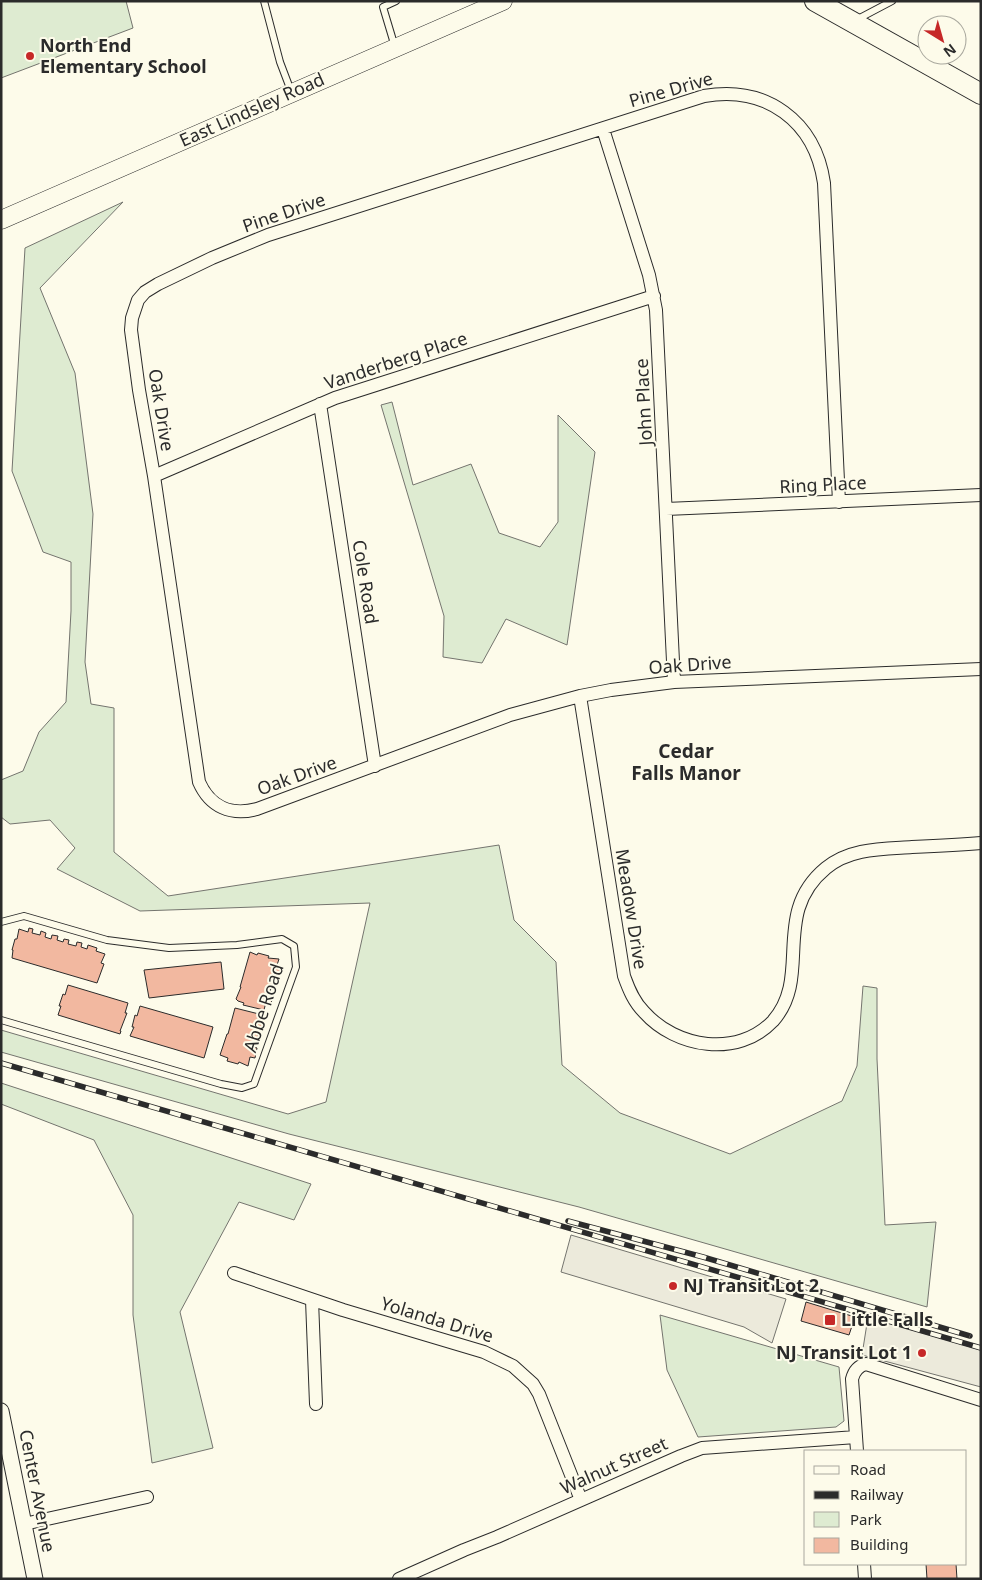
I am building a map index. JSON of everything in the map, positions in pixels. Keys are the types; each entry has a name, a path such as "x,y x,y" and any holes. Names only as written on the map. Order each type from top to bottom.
{"main road":[{"name":"East Lindsley Road","path":"1,220 396,48 482,5 503,1"},
{"path":"815,1 981,94"}],"street":[{"name":"Pine Drive","path":"212,258 296,226 704,96 726,93 748,95 769,102 790,116 807,135 819,158 824,183 839,502"},
{"name":"John Place","path":"603,129 654,296 658,324 674,682"},
{"name":"Oak Drive","path":"212,258 153,286 141,296 133,312 131,330 199,782 214,804 230,811 248,812 510,715 580,696 643,685 674,682 981,669"},
{"name":"Vanderberg Place","path":"154,476 320,404 654,296"},
{"name":"Cole Road","path":"320,404 375,766"},
{"name":"Ring Place","path":"666,510 981,495"},
{"name":"Meadow Drive","path":"580,696 624,976 629,989 644,1012 665,1030 677,1036 705,1044 733,1043 755,1035 773,1020 784,1004 790,985 795,919 798,906 811,883 828,866 847,855 868,850 981,843"},
{"name":"Yolanda Drive","path":"234,1273 312,1300 478,1350 498,1357 513,1366 539,1394 580,1500"},
{"path":"312,1300 316,1404"},
{"path":"857,1450 852,1378 857,1368 861,1365 866,1364 981,1400"},
{"name":"Center Avenue","path":"1,1411 35,1579"},
{"name":"Walnut Street","path":"399,1579 702,1448 856,1437"},
{"path":"24,1524 147,1497"},
{"path":"864,1565 865,1579"}],"lane":[{"path":"264,1 280,62 292,93"},
{"path":"396,1 381,4 396,48"},
{"path":"853,22 892,1"},
{"name":"Abbe Road","path":"1,922 24,916 107,940 169,948 237,945 282,939 294,946 296,967 254,1084 242,1088 221,1084 1,1020"}],"green space":[{"name":"North End Elementary School","path":"1,1 126,1 133,28 1,78"},
{"path":"123,202 40,288 75,373 93,514 85,662 91,704 114,708 114,852 168,896 499,845 514,920 556,962 562,1065 620,1113 730,1154 842,1101 857,1066 863,986 877,988 877,1059 885,1225 936,1222 927,1307 579,1207 289,1134 1,1052 1,1030 288,1114 326,1102 370,903 140,911 57,869 75,848 50,820 10,824 1,817 1,780 23,771 39,732 66,702 71,611 71,562 43,552 12,471 25,248"},
{"path":"392,402 413,485 471,464 499,533 540,547 558,522 558,415 595,452 567,645 506,619 482,663 443,657 444,616 381,405"},
{"path":"1,1083 311,1184 294,1220 239,1202 180,1312 213,1448 152,1463 133,1315 133,1215 94,1140 1,1104"},
{"path":"660,1315 839,1367 844,1421 836,1427 698,1437 667,1370"}],"shaded area":[{"name":"NJ Transit Lot 2","path":"571,1235 786,1299 772,1343 744,1327 561,1272"},
{"name":"NJ Transit Lot 1","path":"868,1317 981,1350 981,1387 862,1355"}],"building":[{"path":"29,928 33,929 32,933 40,935 41,931 46,933 45,937 51,939 52,935 58,936 57,940 63,942 64,939 69,940 68,944 76,946 77,942 82,943 81,947 87,949 88,945 97,948 96,951 105,954 101,963 104,964 97,983 12,958 12,950 19,929 28,932"},
{"path":"250,952 269,956 268,958 279,959 276,968 280,969 278,975 275,974 273,980 277,981 276,987 272,986 270,991 274,993 271,1003 266,1002 264,1010 243,1005 244,1003 236,999"},
{"path":"221,962 224,989 149,998 144,970"},
{"path":"68,985 128,1003 125,1013 127,1013 120,1034 58,1015 63,994 65,995"},
{"path":"140,1006 213,1027 204,1058 130,1036 134,1027 132,1027 135,1015 137,1016"},
{"path":"235,1008 263,1015 260,1024 264,1025 262,1030 259,1029 257,1035 261,1036 259,1042 255,1041 254,1047 257,1048 255,1058 250,1057 248,1066 239,1062 238,1064 227,1061 228,1058 220,1055"},
{"path":"806,1302 855,1317 849,1335 801,1321"},
{"path":"926,1565 956,1565 957,1579 927,1579"}],"railway":[{"path":"1,1063 981,1348"},
{"path":"568,1221 703,1257 970,1336"}],"place":[{"name":"North End Elementary School","path":"30,56"},
{"name":"NJ Transit Lot 2","path":"673,1286"},
{"name":"Little Falls","path":"830,1320"},
{"name":"NJ Transit Lot 1","path":"922,1353"}],"district":[{"name":"Cedar Falls Manor","path":"686,762"}]}
